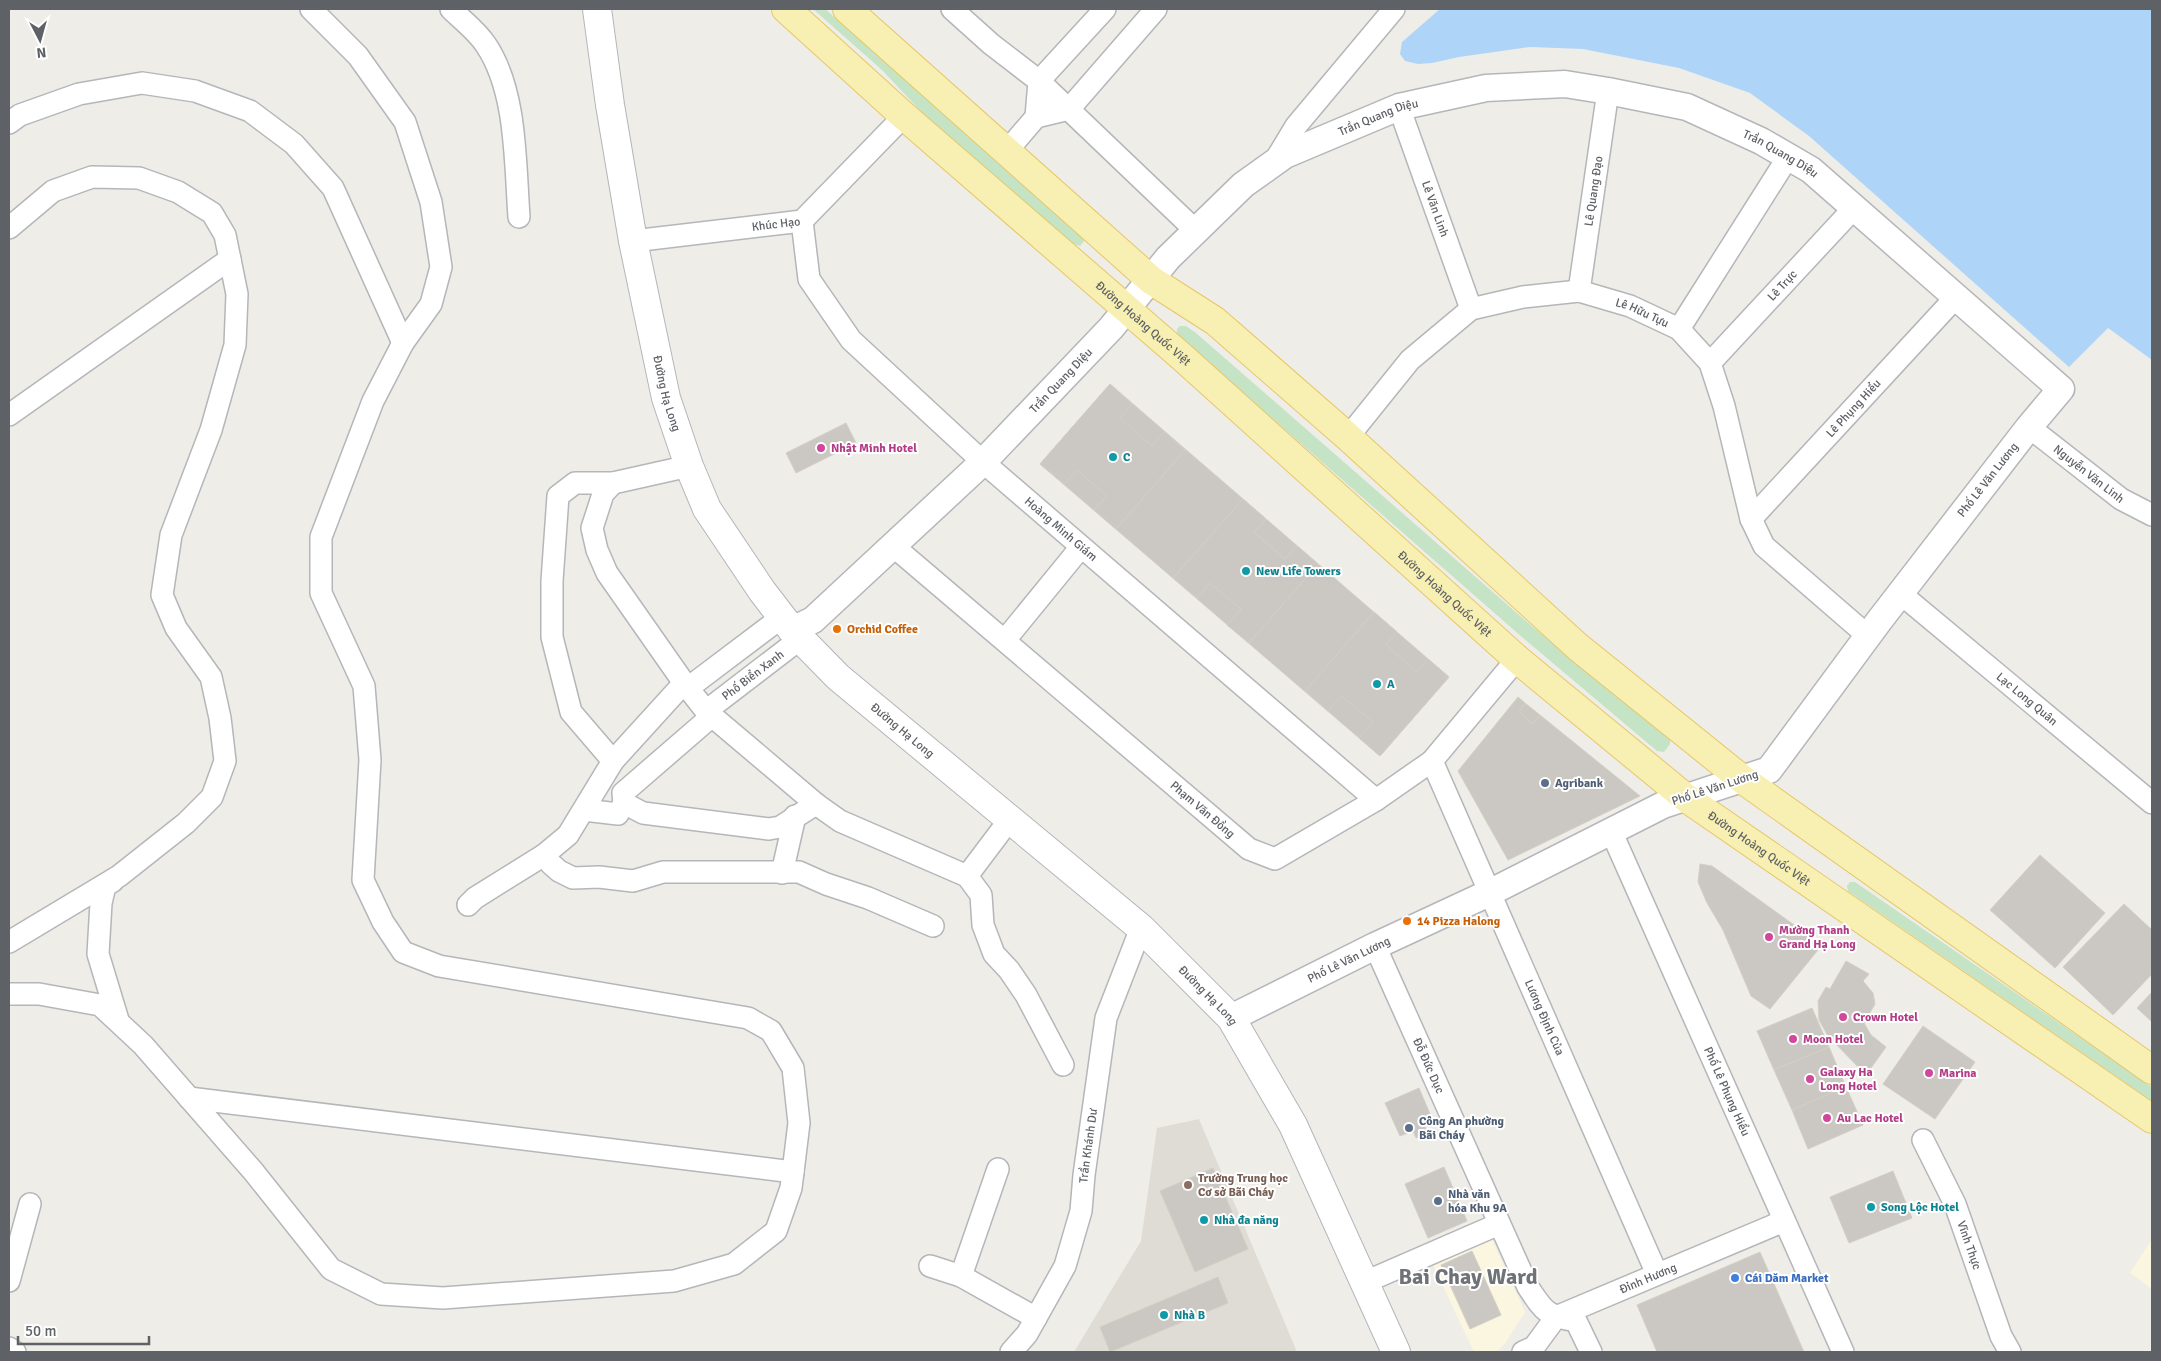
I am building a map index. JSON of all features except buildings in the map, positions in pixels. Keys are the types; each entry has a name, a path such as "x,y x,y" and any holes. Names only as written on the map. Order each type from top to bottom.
{"main road":[{"name":"Đường Hạ Long","path":"597,9 610,105 633,242 666,398 689,466 708,509 762,591 791,629 838,677 1141,928 1231,1018 1293,1125 1363,1283 1396,1352"},
{"name":"Đường Hoàng Quốc Việt","path":"786,9 904,116 1126,309 1517,659 1686,798 2152,1119"},
{"path":"847,9 1151,280 1215,321 1348,437 1578,646 1742,779 2152,1070"}],"street":[{"path":"9,994 39,994 100,1005 143,1045 253,1171 331,1269 381,1294 443,1298 674,1281 734,1264 776,1231 791,1188 799,1123 793,1068 772,1032 748,1018 438,966 402,952 383,922 363,880 370,760 364,686 321,593 321,536 373,401 403,343 431,304 442,267 431,202 405,122 358,56 312,9"},
{"path":"451,9 486,44 502,80 511,121 519,217"},
{"path":"952,9 991,44 1039,81 1195,230"},
{"path":"1036,117 1039,81 1105,9"},
{"path":"1006,152 1036,117 1069,109 1156,9"},
{"path":"1273,164 1296,126 1394,9"},
{"path":"9,123 20,114 79,94 142,83 195,91 250,111 294,144 333,188 403,343"},
{"name":"Trần Quang Diệu","path":"791,629 813,620 983,462 1126,309 1195,230 1243,185 1286,155 1398,107 1486,88 1565,84 1608,91 1687,107 1761,141 1811,170 2061,389"},
{"name":"Lê Quang Đạo","path":"1579,291 1608,91"},
{"name":"Lê Văn Linh","path":"1398,107 1472,309"},
{"name":"Khúc Hạo","path":"633,242 802,221 904,116"},
{"path":"1679,329 1788,157"},
{"path":"9,228 54,191 92,177 139,178 178,192 212,213 225,234 237,294 235,346 211,430 171,534 162,595 176,628 211,677 220,718 224,760 212,797 186,823 105,886 101,903 98,954 119,1023"},
{"name":"Lê Trực","path":"1710,363 1854,207"},
{"name":"Hoàng Minh Giám","path":"802,221 809,279 851,340 983,462 1376,800"},
{"path":"9,415 230,259"},
{"name":"Lê Hữu Tựu","path":"1348,437 1410,360 1472,309 1523,297 1579,291 1630,306 1679,329 1710,363 1724,406 1751,519 1764,546 1868,636"},
{"name":"Lê Phụng Hiểu","path":"1751,519 1956,297"},
{"name":"Phố Lê Văn Lương","path":"1231,1018 1375,946 1488,893 1663,805 1769,770 1868,636 2029,427 2061,389"},
{"name":"Nguyễn Văn Linh","path":"2029,427 2121,499 2152,515"},
{"path":"649,771 619,754 571,712 552,637 552,581 558,496 575,483 613,483 689,466"},
{"path":"613,483 603,494 592,528 597,550 607,573 686,686 709,714 816,804 840,821 967,876 982,895 983,925 994,954 1009,970 1026,994 1063,1065"},
{"name":"Phạm Văn Đồng","path":"892,545 1249,849 1275,859 1376,800 1432,761 1517,659"},
{"path":"1005,640 1081,546"},
{"name":"Lạc Long Quân","path":"1901,594 2152,803"},
{"path":"468,905 475,898 544,855 568,835 619,754 686,686 791,629"},
{"name":"Phố Biển Xanh","path":"624,803 623,793 709,714 791,629"},
{"name":"Lương Định Của","path":"1432,761 1488,893 1657,1274"},
{"path":"584,810 618,814 624,803 643,813 769,829 780,827 816,804"},
{"path":"782,873 795,816"},
{"path":"967,876 1010,819"},
{"name":"Phố Lê Phụng Hiểu","path":"1610,831 1844,1352"},
{"path":"544,855 555,868 573,878 599,878 634,882 663,872 799,872 826,884 868,898 933,926"},
{"path":"9,942 119,876"},
{"name":"Trần Khánh Dư","path":"1012,1352 1027,1334 1066,1266 1081,1211 1084,1175 1106,1018 1141,928"},
{"name":"Đỗ Đức Dục","path":"1375,946 1528,1288 1542,1309 1556,1317 1576,1321 1591,1352"},
{"path":"189,1098 793,1172"},
{"name":"Vĩnh Thực","path":"1923,1140 1956,1204 2001,1336 2010,1352"},
{"path":"961,1276 998,1169"},
{"path":"9,1281 30,1204"},
{"name":"Đỉnh Hương","path":"1556,1317 1784,1220"},
{"path":"1363,1283 1499,1224"},
{"path":"930,1266 961,1276 1036,1318"},
{"path":"1523,1352 1534,1347 1556,1317"},
{"path":"9,1348 15,1352"}],"shaded area":[{"name":"Trường Trung học Cơ sở Bãi Cháy","path":"1199,1119 1297,1352 1074,1352 1141,1241 1157,1128"},
{"path":"1490,1235 1525,1312 1506,1342 1497,1352 1474,1352 1432,1263"},
{"path":"2152,1239 2152,1289 2130,1273"}],"green space":[{"path":"813,9 825,9 1081,231 1085,240 1080,246 1071,243 932,123 882,70"},
{"path":"1180,326 1186,326 1196,333 1533,627 1670,739 1670,744 1664,752 1657,751 1523,638 1177,335 1177,329"},
{"path":"1850,882 1855,882 2152,1087 2152,1101 1848,891 1847,886"}],"water":[{"path":"1440,9 2152,9 2152,360 2108,328 2069,367 1809,136 1750,93 1679,68 1583,49 1530,47 1459,57 1432,63 1418,64 1405,61 1400,54 1402,42"}],"place":[{"name":"Nhật Minh Hotel","path":"821,448"},
{"name":"C","path":"1113,457"},
{"name":"New Life Towers","path":"1246,571"},
{"name":"Orchid Coffee","path":"837,629"},
{"name":"A","path":"1377,684"},
{"name":"Agribank","path":"1545,783"},
{"name":"14 Pizza Halong","path":"1407,921"},
{"name":"Mường Thanh Grand Hạ Long","path":"1769,937"},
{"name":"Crown Hotel","path":"1843,1017"},
{"name":"Moon Hotel","path":"1793,1039"},
{"name":"Marina","path":"1929,1073"},
{"name":"Galaxy Ha Long Hotel","path":"1810,1079"},
{"name":"Au Lac Hotel","path":"1827,1118"},
{"name":"Công An phường Bãi Cháy","path":"1409,1128"},
{"name":"Trường Trung học Cơ sở Bãi Cháy","path":"1188,1185"},
{"name":"Nhà văn hóa Khu 9A","path":"1438,1201"},
{"name":"Song Lộc Hotel","path":"1871,1207"},
{"name":"Nhà đa năng","path":"1204,1220"},
{"name":"Cái Dăm Market","path":"1735,1278"},
{"name":"Nhà B","path":"1164,1315"}],"district":[{"name":"Bai Chay Ward","path":"1468,1276"}]}
